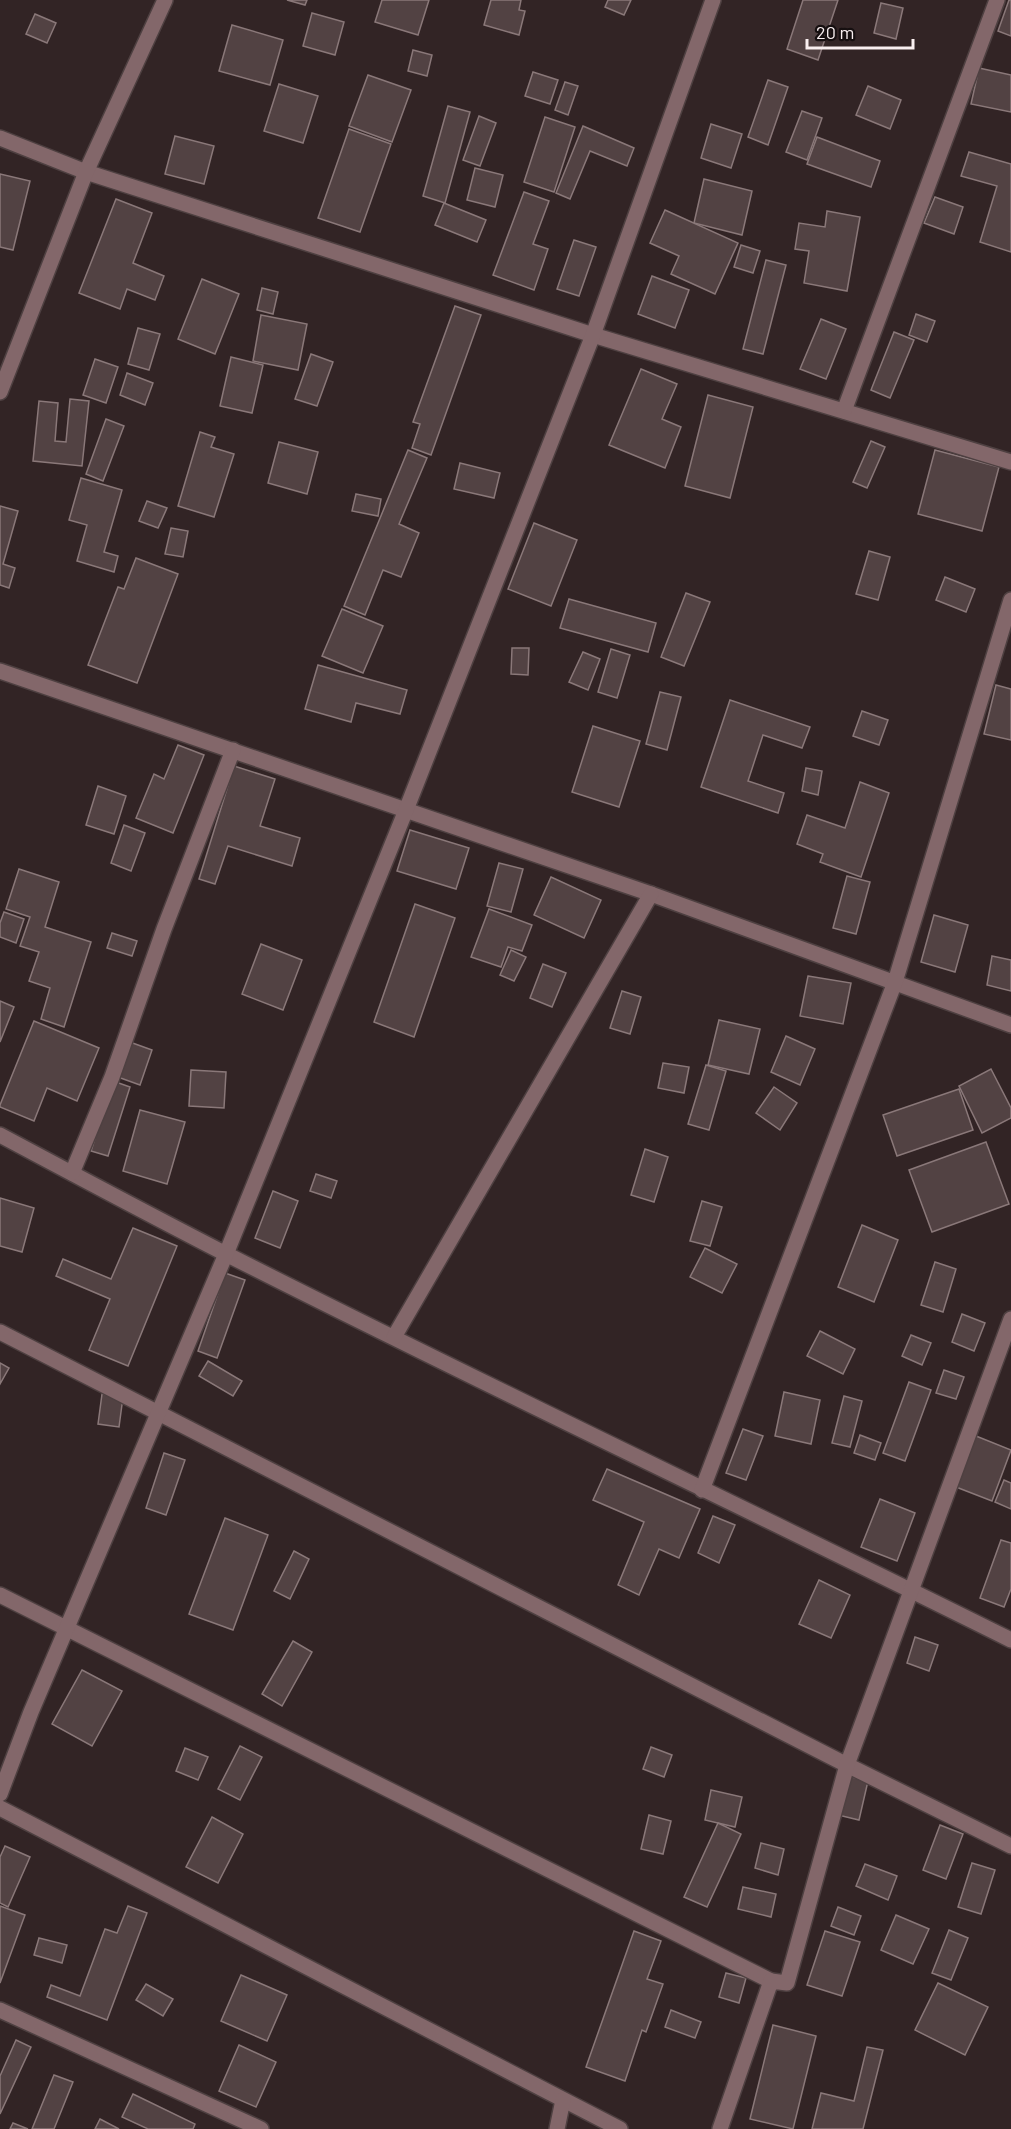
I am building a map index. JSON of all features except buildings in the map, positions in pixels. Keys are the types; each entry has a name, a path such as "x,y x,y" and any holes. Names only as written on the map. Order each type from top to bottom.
{"street":[{"path":"0,392 86,172 165,0"},
{"path":"0,1794 31,1712 226,1254 406,810 593,335 713,0"},
{"path":"844,411 997,0"},
{"path":"0,138 86,172 593,335 1011,462"},
{"path":"702,1490 895,982 1011,600"},
{"path":"0,671 651,894 1011,1025"},
{"path":"72,1173 112,1077 164,929 233,750"},
{"path":"394,1337 651,894"},
{"path":"0,1135 226,1254 702,1490 1011,1639"},
{"path":"0,1595 771,1981 787,1983 847,1765 1011,1319"},
{"path":"0,1332 847,1765 1011,1846"},
{"path":"0,1808 620,2129"},
{"path":"720,2129 771,1981"},
{"path":"0,2010 261,2129"},
{"path":"557,2129 563,2100"}]}
